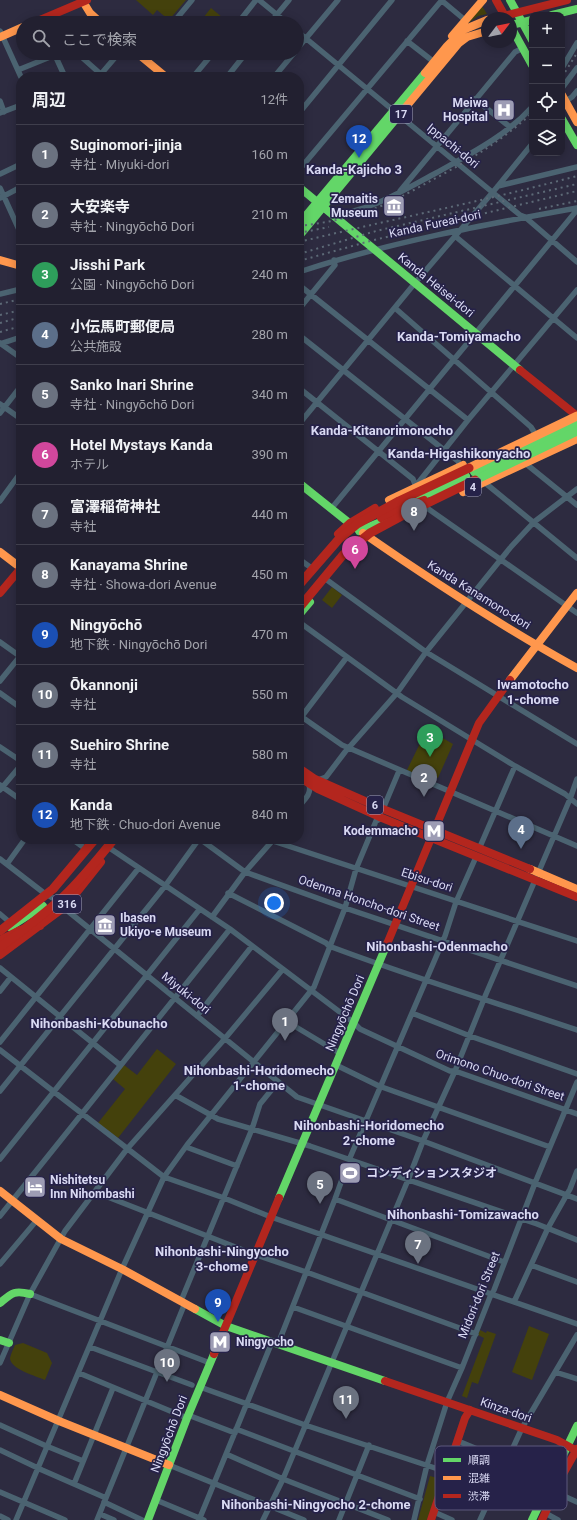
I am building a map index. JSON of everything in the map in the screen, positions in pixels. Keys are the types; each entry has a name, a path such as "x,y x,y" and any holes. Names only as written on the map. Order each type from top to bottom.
{"main road":[{"path":"447,46 454,33 483,0"},
{"path":"496,0 500,12"},
{"path":"510,0 516,12"},
{"path":"529,35 517,13 567,0"},
{"path":"50,16 84,1 90,13 93,16"},
{"path":"564,12 577,9"},
{"path":"517,24 529,21"},
{"name":"17","path":"396,113 447,46 463,30 481,22"},
{"path":"1,35 16,30"},
{"name":"17","path":"304,229 320,205 396,113 459,43 467,37 481,33"},
{"path":"517,37 529,59"},
{"path":"148,60 161,72"},
{"path":"565,100 577,122"},
{"path":"563,120 577,145"},
{"name":"Kanda Heisei-dori","path":"304,192 514,365 576,414"},
{"name":"17","path":"304,218 320,205"},
{"path":"0,260 16,265"},
{"path":"304,579 338,539 368,517 576,414"},
{"name":"4","path":"304,574 339,533 363,514 460,466 576,414"},
{"path":"392,499 415,497 431,493 577,422"},
{"path":"304,603 331,568 360,540 386,523 577,431"},
{"name":"4","path":"304,609 348,557 370,538 427,508 577,439"},
{"path":"304,488 359,531 388,519 405,515 414,515"},
{"path":"304,594 339,550 366,527 397,510 453,490"},
{"name":"Kanda Kanamono-dori","path":"359,531 537,646 577,668"},
{"path":"0,552 16,564"},
{"path":"0,593 16,574"},
{"name":"Ningyōchō Dori","path":"148,1520 188,1417 196,1386 210,1363 226,1326 255,1254 379,964 410,886 434,835 479,723 577,593"},
{"path":"304,606 309,603"},
{"name":"6","path":"304,773 312,782"},
{"name":"6","path":"304,779 478,853 537,876 577,889"},
{"name":"316","path":"2,920 44,893 58,879 85,844"},
{"path":"0,932 53,889 91,844"},
{"path":"0,932 33,913 50,901 98,844"},
{"path":"0,947 58,902 110,844"},
{"name":"316","path":"0,955 66,906 115,844"},
{"name":"6","path":"537,876 577,897"},
{"path":"0,940 20,930 40,926"},
{"name":"Kinza-dori","path":"0,1191 61,1239 122,1269 226,1326 574,1447"},
{"path":"0,1303 13,1291 17,1290 30,1294"},
{"path":"0,1395 59,1421 169,1465"},
{"path":"457,1446 465,1418 470,1410"},
{"path":"567,1461 574,1447 577,1426"},
{"path":"533,1520 541,1513"}],"street":[{"path":"179,16 192,0"},
{"path":"244,16 258,0 277,15 289,0"},
{"path":"304,41 338,0"},
{"path":"304,107 392,0"},
{"path":"304,164 441,0 465,20"},
{"path":"1,35 18,70 41,60"},
{"name":"Ippachi-dori","path":"306,39 520,215 525,217 577,262"},
{"path":"407,41 434,62"},
{"path":"565,63 577,43"},
{"path":"399,193 515,52 523,48"},
{"path":"58,60 63,72"},
{"path":"85,60 98,72"},
{"path":"105,72 114,60"},
{"path":"197,72 207,60"},
{"path":"231,72 240,60"},
{"path":"278,72 288,60"},
{"path":"565,84 577,68"},
{"path":"565,98 572,97 577,91"},
{"path":"475,99 510,127"},
{"path":"0,101 2,112 16,107"},
{"path":"331,214 341,214 365,207 399,193 495,139 529,110"},
{"path":"304,418 529,148"},
{"path":"0,174 16,166"},
{"path":"498,186 577,166"},
{"path":"0,188 2,197 16,223"},
{"path":"2,197 16,190"},
{"path":"331,509 577,209"},
{"name":"Kanda Fureai-dori","path":"304,270 374,249 461,229 577,209"},
{"path":"455,236 577,338"},
{"path":"304,303 335,265 334,260"},
{"path":"304,289 468,420"},
{"path":"0,294 16,290"},
{"path":"416,487 468,420 577,290"},
{"path":"395,308 492,392 531,427 534,432"},
{"path":"0,343 16,338"},
{"path":"304,339 443,451 458,461 460,466"},
{"path":"0,343 16,354"},
{"path":"0,412 2,405 16,391"},
{"path":"304,392 413,479 416,487"},
{"path":"2,405 16,415"},
{"path":"525,463 577,505"},
{"path":"0,501 16,479"},
{"path":"484,482 577,558"},
{"path":"304,800 310,793 312,782 326,777 345,752 397,693 426,652 534,522 577,489"},
{"path":"427,508 577,613"},
{"path":"304,563 310,567"},
{"path":"327,580 426,652 577,744"},
{"path":"304,626 397,693 515,766 565,794 577,804"},
{"path":"0,642 16,653"},
{"path":"304,712 347,657"},
{"path":"0,681 16,662"},
{"path":"0,693 16,704"},
{"path":"304,720 342,745 399,771 577,846"},
{"path":"0,747 16,759"},
{"path":"156,1500 201,1519 246,1403 293,1307 379,1086 412,1013 456,902 497,812 515,766"},
{"path":"16,769 1,787 16,797"},
{"path":"16,1520 101,1322 122,1269 164,1178 186,1147 312,990 345,908 356,869 376,821 382,813 399,771"},
{"path":"263,1520 295,1451 423,1141 470,1036 576,782"},
{"path":"7,864 21,844"},
{"path":"79,844 83,847"},
{"path":"0,1091 165,886 196,844"},
{"name":"Odenma Honcho-dori Street","path":"207,844 245,872 345,908 502,959 577,986"},
{"path":"212,917 228,893 269,844"},
{"name":"Ebisu-dori","path":"287,844 356,869 577,941"},
{"name":"Orimono Chuo-dori Street","path":"111,849 138,869 230,929 354,1022 360,1029 450,1071 455,1071 577,1114"},
{"name":"Miyuki-dori","path":"0,859 44,893 66,906 69,912 297,1097 423,1141 577,1199"},
{"path":"0,1042 138,869"},
{"path":"228,893 326,943 329,946 425,981 485,999 577,1030"},
{"path":"0,1158 199,910"},
{"path":"0,1216 230,929"},
{"path":"197,1016 252,946"},
{"path":"0,968 120,1065"},
{"path":"0,1364 4,1342 65,1231 127,1149 225,1039 284,969"},
{"path":"0,992 11,977"},
{"path":"412,1013 470,1036 577,1074"},
{"path":"286,1021 341,1054"},
{"path":"0,1050 164,1178 577,1324"},
{"path":"336,1065 379,1086 550,1147"},
{"path":"97,1520 168,1346 207,1236 252,1129 260,1104 278,1082"},
{"name":"Midori-dori Street","path":"414,1520 427,1465 447,1402 494,1290 535,1183 577,1082"},
{"path":"175,1095 211,1116 302,1144 548,1228 577,1240"},
{"path":"186,1147 237,1166"},
{"path":"514,1302 548,1228 567,1195 577,1171"},
{"path":"95,1192 255,1254 476,1334"},
{"path":"335,1199 504,1262"},
{"path":"0,1264 37,1220"},
{"path":"531,1265 577,1282"},
{"path":"30,1294 210,1363"},
{"path":"293,1307 462,1368"},
{"path":"514,1446 522,1428 577,1335"},
{"path":"90,1347 305,1425 435,1468"},
{"path":"555,1372 577,1379"},
{"path":"79,1373 145,1401 188,1417 295,1451 420,1499"},
{"path":"74,1484 113,1388"},
{"path":"0,1425 83,1461"},
{"path":"458,1442 468,1446"},
{"path":"339,1520 356,1474 369,1445"},
{"path":"0,1450 74,1484 142,1520"},
{"path":"226,1454 283,1479 388,1520"},
{"path":"169,1465 304,1520"},
{"path":"0,1492 65,1520"},
{"path":"567,1495 577,1502"},
{"path":"480,1520 485,1510"},
{"path":"541,1513 558,1520"},
{"path":"100,1514 114,1520"},
{"path":"0,1516 8,1520"},
{"path":"433,1516 452,1520"}],"shaded area":[{"path":"136,0 186,0 172,16 164,16 157,10 153,15"},
{"path":"482,6 486,12 481,12 481,15 467,24"},
{"path":"211,8 221,16 205,16"},
{"path":"332,587 342,595 332,608 322,600"},
{"path":"427,729 453,744 438,778 434,776 431,781 407,770"},
{"path":"157,1049 176,1064 118,1138 98,1123 125,1089 113,1079 124,1065 137,1075"},
{"path":"529,1326 549,1334 532,1380 512,1372"},
{"path":"480,1330 486,1333 487,1331 496,1334 478,1384 472,1382 467,1398 462,1396 484,1338 478,1335"},
{"path":"23,1343 47,1353 52,1363 45,1380 19,1369 11,1362 10,1358 15,1345"},
{"path":"430,1476 435,1477 435,1497 427,1520 418,1520"}],"railway":[{"path":"565,72 577,53"},
{"path":"304,225 328,222 367,212 407,194 474,156 510,132 529,116"},
{"path":"304,241 508,194 577,176"},
{"path":"304,253 376,231 577,184"},
{"path":"304,260 370,241 577,191"},
{"path":"539,209 577,201"},
{"path":"304,232 329,227"},
{"path":"0,304 16,300"},
{"path":"0,315 16,311"},
{"path":"0,323 16,318"},
{"path":"0,332 16,327"}],"traffic: fast":[{"path":"510,0 529,35"},
{"path":"564,12 577,9"},
{"path":"517,24 529,21"},
{"path":"517,38 529,60"},
{"path":"304,218 425,73"},
{"path":"304,230 400,114"},
{"path":"563,120 577,145"},
{"path":"304,191 520,370"},
{"path":"474,472 577,423"},
{"path":"475,480 577,431"},
{"path":"410,497 431,493 466,476"},
{"path":"304,487 353,526"},
{"path":"359,531 388,519"},
{"path":"304,609 310,602"},
{"path":"10,927 43,906"},
{"path":"279,1198 387,944"},
{"path":"0,1303 17,1292 30,1294"},
{"path":"195,1309 226,1326 385,1381"},
{"path":"0,1340 9,1343"},
{"path":"148,1520 187,1418 214,1354"},
{"path":"567,1447 577,1426"},
{"path":"532,1520 537,1510"}],"traffic: slow":[{"path":"82,0 93,16"},
{"path":"452,36 483,0"},
{"path":"425,73 447,46 463,30 481,22"},
{"path":"0,37 16,30"},
{"path":"400,114 459,43 467,37 481,33"},
{"path":"145,60 160,72"},
{"path":"565,100 577,122"},
{"path":"0,260 16,265"},
{"path":"469,468 577,416"},
{"path":"463,492 577,439"},
{"path":"389,500 463,465"},
{"path":"363,533 468,603 577,668"},
{"path":"0,552 16,564"},
{"path":"510,680 577,593"},
{"path":"530,869 577,889"},
{"path":"0,1191 61,1239 122,1269 195,1309"},
{"path":"0,1395 59,1421 169,1465"}],"traffic: jam":[{"path":"49,16 87,0"},
{"path":"496,0 503,12"},
{"path":"517,13 567,0"},
{"path":"520,370 577,416"},
{"path":"304,579 339,539 357,524 399,501 469,468"},
{"path":"304,602 343,555 370,533 475,480"},
{"path":"381,518 397,510 424,500"},
{"path":"338,534 350,523 375,508"},
{"path":"0,593 16,574"},
{"path":"387,944 479,723 510,680"},
{"path":"304,771 315,779 383,809 530,869"},
{"path":"304,780 318,789 382,818 577,897"},
{"path":"0,931 53,889 91,844"},
{"path":"0,947 63,897 110,844"},
{"path":"0,955 66,906 101,862"},
{"path":"0,940 20,930 40,926"},
{"path":"214,1354 279,1198"},
{"path":"385,1381 557,1440 577,1451"},
{"path":"456,1446 465,1418 470,1410"},
{"path":"567,1467 577,1449"},
{"path":"431,1520 435,1508"},
{"path":"542,1520 547,1510"}],"place":[{"name":"Meiwa Hospital","path":"504,110"},
{"name":"Kanda","path":"359,158"},
{"name":"Zemaitis Museum","path":"394,206"},
{"name":"Kanayama Shrine","path":"414,531"},
{"name":"Hotel Mystays Kanda","path":"355,569"},
{"name":"Jisshi Park","path":"430,757"},
{"name":"大安楽寺","path":"424,797"},
{"name":"Kodemmacho","path":"434,831"},
{"name":"小伝馬町郵便局","path":"521,849"},
{"name":"Ibasen Ukiyo-e Museum","path":"105,925"},
{"name":"Suginomori-jinja","path":"285,1041"},
{"name":"コンディションスタジオ","path":"350,1173"},
{"name":"Nishitetsu Inn Nihombashi","path":"35,1187"},
{"name":"Sanko Inari Shrine","path":"320,1204"},
{"name":"富澤稲荷神社","path":"418,1264"},
{"name":"Ningyōchō","path":"218,1322"},
{"name":"Ningyocho","path":"220,1342"},
{"name":"Ōkannonji","path":"167,1382"},
{"name":"Suehiro Shrine","path":"346,1419"}],"district":[{"name":"Kanda-Kajicho 3","path":"354,169"},
{"name":"Kanda-Tomiyamacho","path":"459,336"},
{"name":"Kanda-Kitanorimonocho","path":"382,430"},
{"name":"Kanda-Higashikonyacho","path":"459,453"},
{"name":"Iwamotocho 1-chome","path":"533,692"},
{"name":"Nihonbashi-Odenmacho","path":"437,946"},
{"name":"Nihonbashi-Kobunacho","path":"99,1023"},
{"name":"Nihonbashi-Horidomecho 1-chome","path":"259,1078"},
{"name":"Nihonbashi-Horidomecho 2-chome","path":"369,1132"},
{"name":"Nihonbashi-Tomizawacho","path":"463,1214"},
{"name":"Nihonbashi-Ningyocho 3-chome","path":"222,1258"},
{"name":"Nihonbashi-Ningyocho 2-chome","path":"316,1504"}]}
